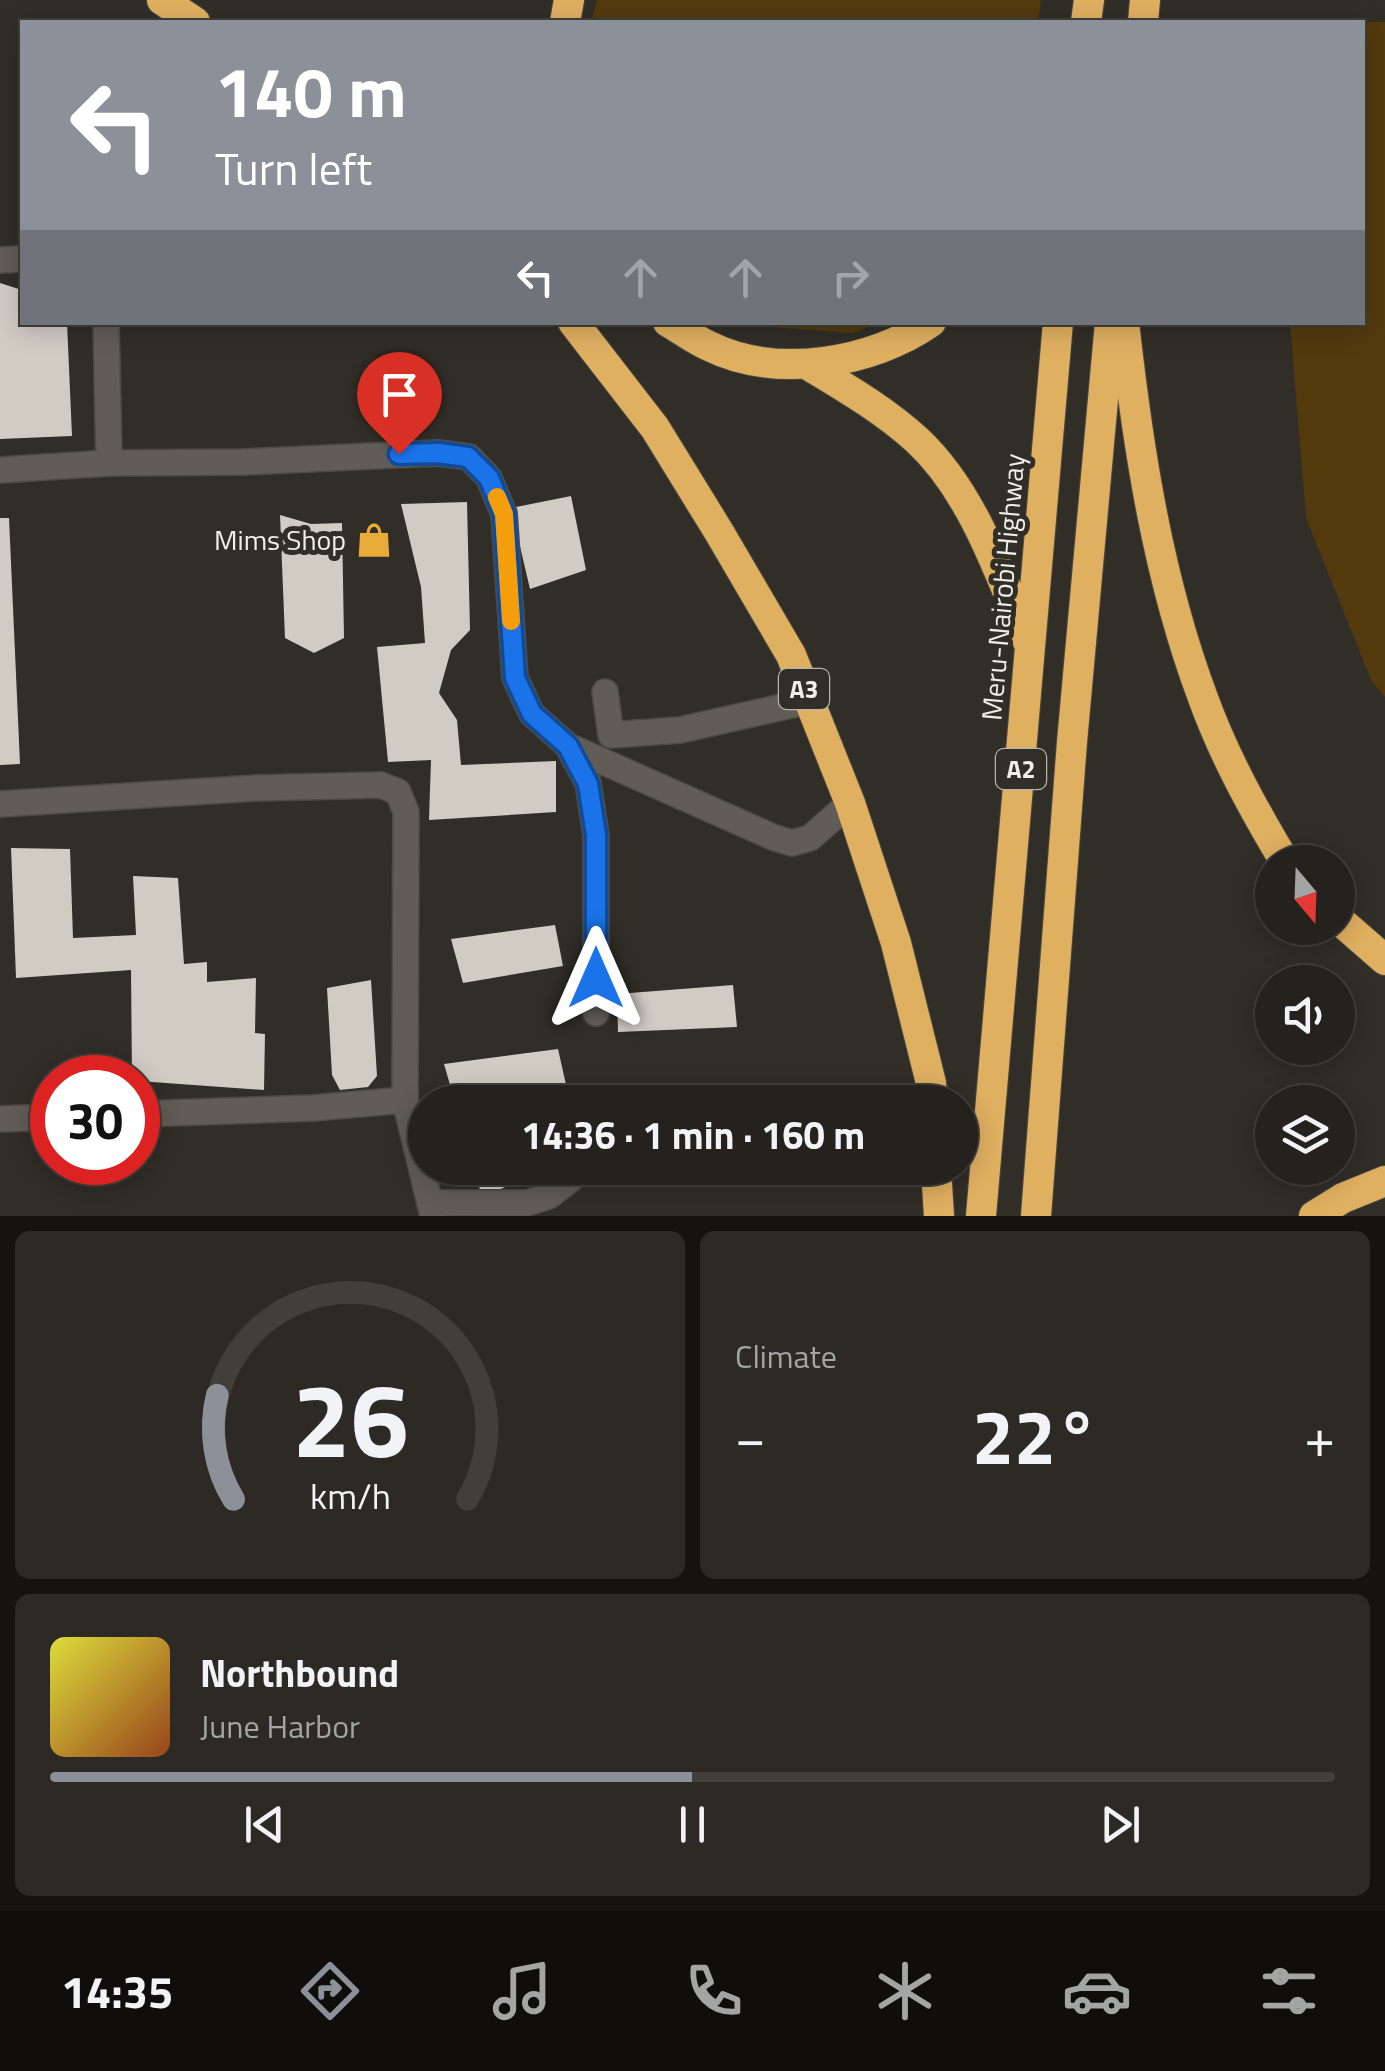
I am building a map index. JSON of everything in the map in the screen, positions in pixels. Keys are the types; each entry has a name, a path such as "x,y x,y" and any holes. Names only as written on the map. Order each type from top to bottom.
{"highway":[{"path":"162,0 192,20"},
{"name":"A3","path":"575,325 654,428 782,640 850,803 896,942 932,1085"},
{"path":"673,325 711,348 760,362 808,365 863,354 927,325"},
{"name":"Meru-Nairobi Highway","path":"981,1216 1058,325"},
{"name":"A2","path":"1036,1216 1072,742 1110,325"},
{"path":"1124,325 1135,424 1167,585 1203,698 1246,797 1275,845"},
{"path":"808,365 884,412 920,443 958,490 984,538 1031,650"},
{"path":"1355,934 1385,960"},
{"path":"1314,1216 1342,1198 1385,1180"},
{"path":"937,1185 939,1216"}],"street":[{"path":"106,325 109,462"},
{"path":"0,470 109,462 243,462 438,453 468,457 489,478 504,514 515,678 532,714 568,746 792,843 810,838 850,803"},
{"path":"605,692 611,735 680,730 809,701"},
{"path":"568,746 588,784 596,835 596,1013"},
{"path":"0,804 257,788 381,785 398,792 406,812 404,1100 431,1210 527,1203 549,1196 563,1185"},
{"path":"160,1113 313,1108 404,1100"},
{"path":"0,1119 30,1118"}],"shaded area":[{"path":"597,0 1041,0 1038,20 592,20"},
{"path":"1365,22 1385,22 1385,697 1371,680 1306,518 1290,325 1365,325"},
{"path":"743,325 873,325 853,333"}],"building":[{"path":"0,283 20,289 20,325 67,325 72,436 0,439"},
{"path":"571,496 586,570 530,589 511,508"},
{"path":"467,502 470,630 451,650 439,693 457,720 461,765 556,761 556,812 429,820 431,760 388,762 377,647 425,643 421,587 401,504"},
{"path":"280,515 311,524 342,523 344,638 314,653 285,638"},
{"path":"0,518 9,518 20,764 0,765"},
{"path":"11,848 70,849 73,938 136,935 133,876 178,878 184,964 207,962 207,982 256,978 255,1033 265,1034 264,1090 160,1083 160,1055 132,1055 131,970 16,978"},
{"path":"555,925 563,966 463,983 451,939"},
{"path":"371,980 377,1076 368,1087 340,1090 332,1075 327,988"},
{"path":"733,985 737,1027 618,1032 617,994"},
{"path":"558,1049 566,1085 450,1085 444,1064"},
{"path":"479,1185 510,1185 482,1197"}],"slow traffic":[{"path":"497,497 504,514 511,621"}],"place":[{"name":"Mims Shop","path":"374,540"}],"route":[{"path":"399,454 468,457 489,478 504,514 515,678 532,714 568,746 588,784 596,835 596,978"}]}
